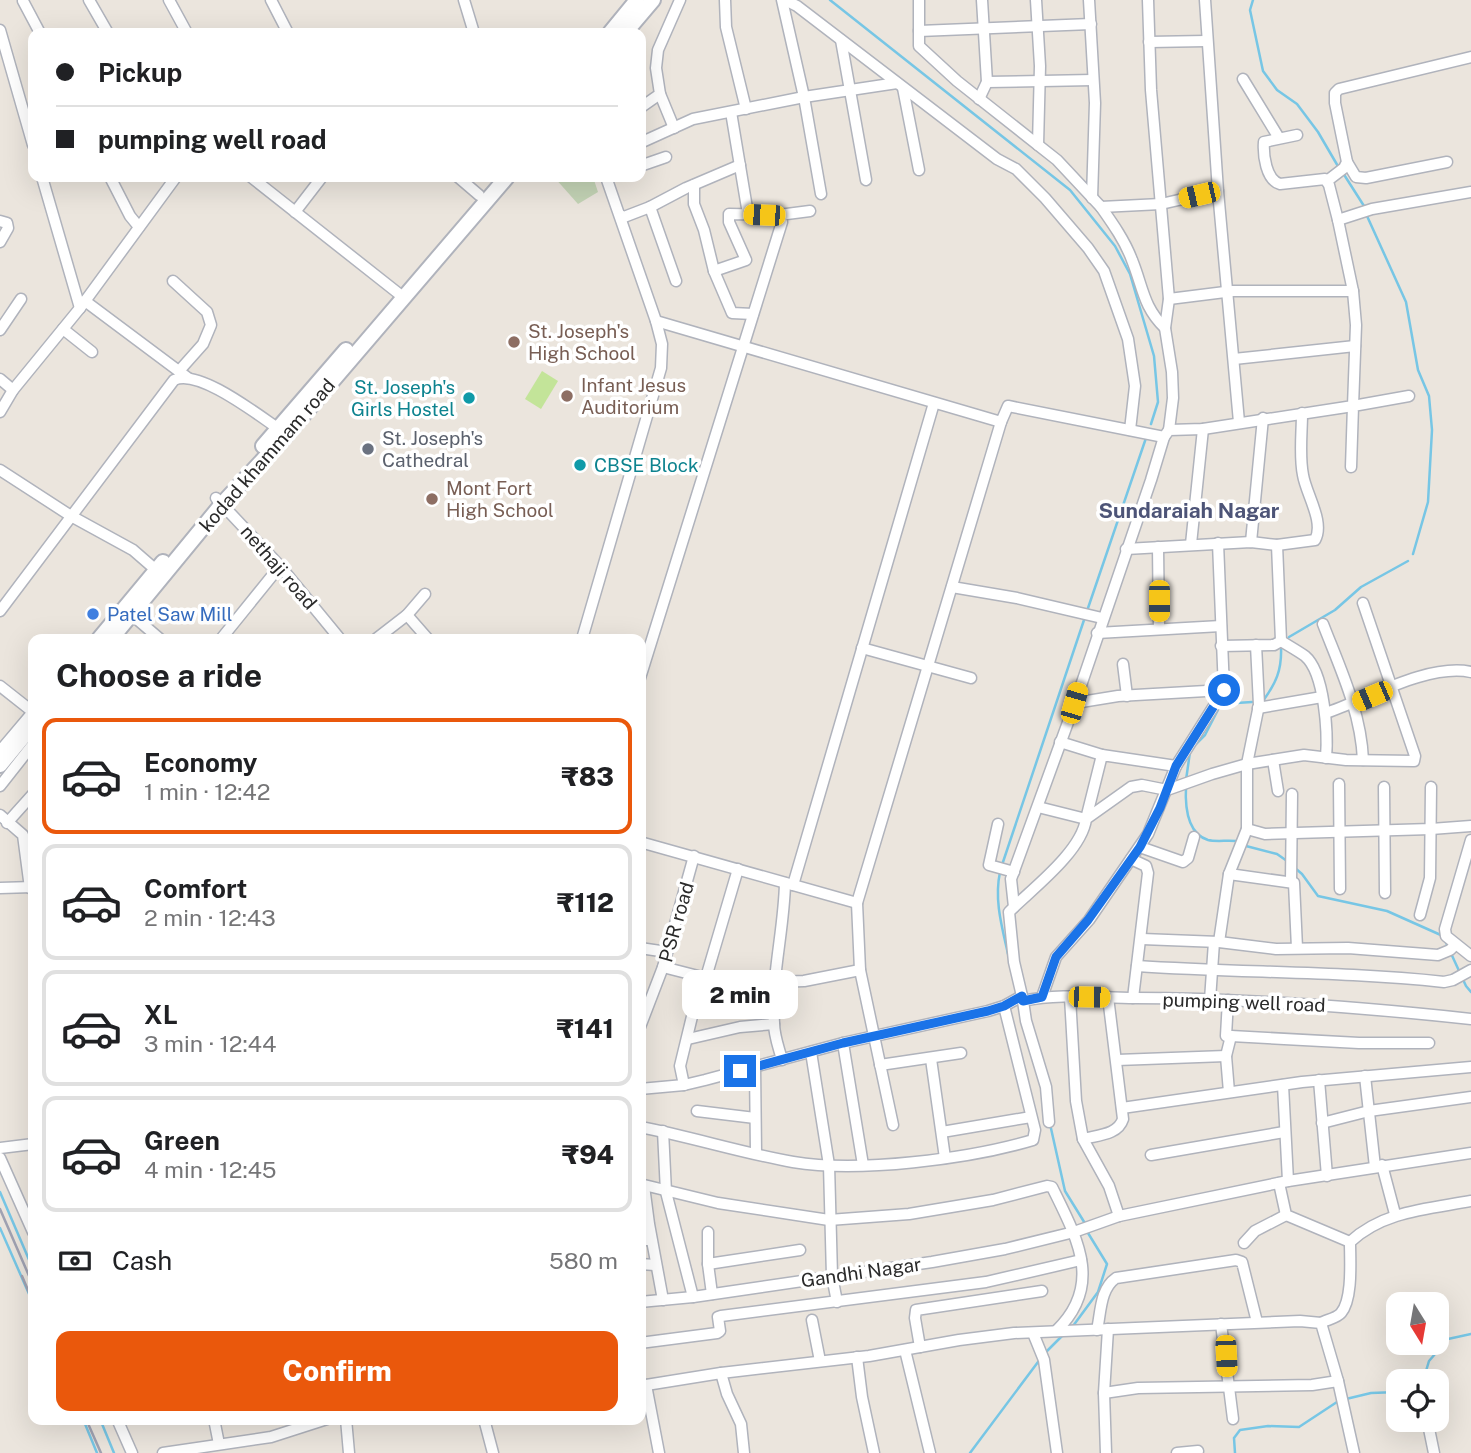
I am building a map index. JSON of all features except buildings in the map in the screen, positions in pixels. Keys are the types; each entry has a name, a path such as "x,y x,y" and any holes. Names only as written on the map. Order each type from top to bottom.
{"main road":[{"path":"614,28 638,0"},
{"path":"629,28 653,0"},
{"name":"kodad khammam road","path":"400,294 491,182"},
{"name":"kodad khammam road","path":"103,634 156,570 502,182"},
{"name":"kodad khammam road","path":"115,634 219,501"},
{"path":"0,765 28,737"}],"street":[{"path":"89,0 105,28"},
{"path":"169,0 184,28"},
{"path":"271,0 283,28"},
{"path":"464,0 472,28"},
{"path":"674,128 660,94 656,68 658,50 680,0"},
{"path":"725,0 726,27 746,109"},
{"path":"784,0 797,6 997,159 1016,169 1067,222 1104,271 1128,339 1135,386 1130,430"},
{"path":"784,0 821,194"},
{"path":"919,0 919,46 979,99 1057,160 1101,207 1132,258 1149,310 1165,328"},
{"path":"979,99 987,82 982,0"},
{"path":"1036,0 1038,145"},
{"path":"1089,0 1093,79 1092,198"},
{"path":"1005,870 1038,807 1151,480 1173,398 1165,328 1169,299 1148,0"},
{"path":"1205,0 1217,191 1240,422"},
{"path":"23,1 37,28"},
{"path":"919,31 1091,24"},
{"path":"0,30 28,128"},
{"path":"841,40 866,180"},
{"path":"1149,42 1206,41"},
{"path":"1351,467 1356,325 1353,290 1338,220 1338,171 1346,151 1335,93 1339,89 1471,57"},
{"path":"987,82 1093,79"},
{"path":"1243,79 1279,138"},
{"path":"646,140 693,119 804,97 900,85"},
{"path":"900,85 919,170"},
{"path":"646,104 660,94"},
{"path":"730,112 748,214"},
{"path":"1297,135 1265,141 1263,144 1272,181 1280,184 1321,178 1338,171 1366,178 1447,162"},
{"path":"646,164 666,156"},
{"path":"620,215 624,217 650,207 740,165"},
{"path":"44,182 83,304 183,374 206,383 282,431"},
{"path":"113,182 130,216 139,227"},
{"path":"0,410 83,304 172,182"},
{"path":"257,182 400,294"},
{"path":"295,212 318,182"},
{"path":"464,182 480,195"},
{"path":"583,634 661,368 662,344 656,321 610,182"},
{"path":"694,185 694,204 704,230 713,271 732,313 753,314"},
{"path":"1101,207 1161,204 1217,191"},
{"path":"1338,220 1372,209 1471,192"},
{"path":"650,207 676,281"},
{"path":"713,271 746,260 728,215 731,213 779,215 810,211"},
{"path":"646,659 782,222 779,215"},
{"path":"0,221 7,223 8,228 0,242"},
{"path":"0,611 169,384 183,374 203,344 211,325 207,312 173,281"},
{"path":"1169,299 1227,292 1353,290"},
{"path":"0,330 21,299"},
{"path":"656,321 1001,422"},
{"path":"63,329 92,352"},
{"path":"1234,359 1355,346"},
{"path":"0,379 13,390"},
{"path":"893,1125 860,970 857,903 1001,422 1008,407 1163,434 1409,396"},
{"path":"782,1060 774,1024 775,986 789,884 934,403"},
{"path":"1126,549 1251,542 1277,545 1309,542 1318,537 1317,521 1302,474 1302,413"},
{"path":"1251,542 1264,418"},
{"path":"1191,544 1203,429"},
{"path":"0,470 71,516 133,550 156,570"},
{"name":"nethaji road","path":"219,501 280,566 336,634"},
{"path":"1042,997 1056,957 1088,920 1140,847 1172,789 1176,766 1224,690 1217,543"},
{"path":"1277,545 1281,641"},
{"path":"1158,547 1159,629"},
{"path":"225,634 280,566"},
{"path":"952,587 1017,598 1102,618"},
{"path":"382,634 407,615 425,594"},
{"path":"1086,820 1131,787 1142,785 1172,789 1247,764 1304,755 1363,760 1415,760 1363,603"},
{"path":"132,614 154,634"},
{"path":"407,615 424,634"},
{"path":"1323,624 1353,704 1362,739 1363,760"},
{"path":"1097,633 1221,626"},
{"path":"1221,646 1274,645 1281,641"},
{"path":"1281,641 1307,658 1326,713 1326,758"},
{"path":"1210,1000 1216,942 1229,874 1247,829 1247,764 1258,708 1256,646"},
{"path":"862,648 971,678"},
{"path":"1123,664 1126,695"},
{"path":"1326,713 1391,688 1446,671 1471,672"},
{"path":"0,686 28,708"},
{"path":"1074,703 1126,695 1224,690"},
{"path":"1258,708 1322,697"},
{"path":"0,751 28,718"},
{"path":"0,786 28,740"},
{"path":"1060,742 1102,755 1176,766"},
{"path":"646,1128 792,1162 829,1165 885,1165 946,1158 1033,1140 1035,1136 1017,1000 1009,912 1070,850 1082,834 1102,755"},
{"path":"1273,760 1278,791"},
{"path":"1339,784 1340,889"},
{"path":"1384,786 1385,893"},
{"path":"1420,915 1430,878 1431,787"},
{"path":"1292,794 1292,881 1295,886 1297,948"},
{"path":"28,798 4,819 23,835 28,852"},
{"path":"1038,807 1086,820"},
{"path":"998,824 989,865 1005,870 1011,879 1014,907"},
{"path":"1247,829 1265,834 1471,826"},
{"path":"1140,847 1183,862 1188,859 1194,837"},
{"path":"1471,840 1445,924 1446,936 1453,948 1471,956"},
{"path":"646,844 857,903"},
{"name":"PSR road","path":"646,1006 663,967 694,856"},
{"path":"1131,859 1146,866 1148,873 1133,998"},
{"path":"663,967 702,977 707,974 737,869"},
{"path":"1229,874 1292,881"},
{"path":"0,888 28,888"},
{"path":"1142,939 1276,948 1348,948 1438,955 1453,948"},
{"path":"646,949 667,952"},
{"path":"1138,967 1371,974 1444,982 1468,972"},
{"path":"684,1086 680,1066 696,1000 737,990 775,986 860,970"},
{"name":"pumping well road","path":"646,1089 684,1086 843,1043 1017,1000 1042,997 1228,1000 1471,1018"},
{"path":"1070,997 1076,1101 1083,1139 1109,1186 1119,1216"},
{"path":"1083,1139 1116,1131 1121,1127 1123,1119 1108,997"},
{"path":"1017,1000 1046,1087 1049,1122"},
{"path":"1228,1000 1226,1036 1359,1043 1429,1043"},
{"path":"688,1039 740,1027 774,1024"},
{"path":"1229,1091 1226,1056 1231,1036"},
{"path":"843,1043 863,1165"},
{"path":"811,1052 829,1165 832,1276 837,1302"},
{"path":"880,1065 961,1054"},
{"path":"1117,1060 1226,1056"},
{"path":"931,1059 946,1158"},
{"path":"755,1067 757,1153"},
{"path":"1122,1108 1283,1084 1471,1067"},
{"path":"1365,1076 1378,1166 1395,1214"},
{"path":"1319,1080 1327,1176"},
{"path":"1283,1084 1286,1215"},
{"path":"1322,1123 1369,1111 1471,1097"},
{"path":"697,1111 755,1118"},
{"path":"942,1132 1031,1117"},
{"path":"663,1132 666,1192 693,1297"},
{"path":"1151,1155 1284,1132"},
{"path":"0,1148 28,1145"},
{"name":"Gandhi Nagar","path":"646,1301 693,1297 1005,1249 1077,1231 1119,1216 1284,1182 1471,1153"},
{"path":"0,1158 28,1221"},
{"path":"646,1186 795,1216 830,1220 909,1214 1052,1187 1077,1231 1083,1282 1080,1299 1071,1317 1058,1331"},
{"path":"646,1386 960,1340 1033,1333 1257,1322 1321,1323 1340,1314 1345,1305 1349,1290 1350,1242 1362,1231 1395,1214 1471,1201"},
{"path":"1286,1215 1350,1242"},
{"path":"1244,1243 1255,1231 1286,1215"},
{"path":"708,1231 712,1294"},
{"path":"646,1240 663,1300"},
{"path":"708,1264 800,1250"},
{"path":"646,1342 710,1335 720,1331 718,1317 986,1282 1081,1259"},
{"path":"1106,1453 1103,1330 1105,1290 1108,1283 1116,1278 1236,1260 1242,1262 1257,1322"},
{"path":"646,1264 655,1265"},
{"path":"920,1347 916,1310 1042,1291"},
{"path":"812,1320 820,1361"},
{"path":"1321,1323 1354,1453"},
{"path":"1221,1324 1233,1419"},
{"path":"1033,1333 1044,1360 1057,1453"},
{"path":"905,1350 930,1453"},
{"path":"857,1357 874,1453"},
{"path":"721,1373 741,1424 744,1453"},
{"path":"1104,1393 1138,1388 1338,1386"},
{"path":"646,1399 659,1453"},
{"path":"120,1425 132,1453"},
{"path":"215,1425 219,1444"},
{"path":"163,1453 219,1444 234,1448 308,1425"},
{"path":"346,1425 349,1453"},
{"path":"486,1425 493,1453"},
{"path":"1430,1432 1434,1453"},
{"path":"1177,1453 1198,1451"}],"green space":[{"path":"558,182 595,182 598,192 578,204"},
{"path":"542,371 558,381 541,409 525,399"}],"waterway":[{"path":"830,0 1070,190 1115,246 1130,274 1154,356 1158,402 1151,424"},
{"path":"1253,0 1250,10 1263,71 1277,90 1297,104 1318,132 1339,168"},
{"path":"1343,173 1364,206"},
{"path":"1367,216 1406,302 1418,370 1429,396 1432,430 1428,502 1413,554"},
{"path":"1087,611 1146,438"},
{"path":"1289,637 1335,610 1361,587 1408,561"},
{"path":"1002,865 1085,617"},
{"path":"1263,701 1277,676 1281,647"},
{"path":"1196,744 1205,735 1221,704 1252,702"},
{"path":"1186,780 1190,752"},
{"path":"1186,786 1188,818 1195,831 1208,840 1236,841"},
{"path":"1246,846 1277,854 1287,861"},
{"path":"1295,868 1318,896 1387,911 1443,936 1471,992"},
{"path":"1000,872 998,903 1008,954"},
{"path":"1050,1124 1065,1191 1086,1225"},
{"path":"0,1192 28,1257"},
{"path":"0,1228 28,1292"},
{"path":"1073,1326 1098,1292 1107,1264 1088,1233"},
{"path":"1427,1369 1429,1361 1448,1339 1471,1334"},
{"path":"1045,1353 1063,1335"},
{"path":"970,1453 1041,1358"},
{"path":"1346,1399 1386,1392"},
{"path":"1235,1453 1234,1438 1240,1430 1268,1426 1299,1427 1340,1400"},
{"path":"85,1425 97,1453"},
{"path":"102,1425 114,1453"}],"railway":[{"path":"0,1209 28,1273"},
{"path":"22,1276 28,1290"},
{"path":"89,1425 101,1453"}],"place":[{"name":"St. Joseph's High School","path":"514,342"},
{"name":"Infant Jesus Auditorium","path":"567,396"},
{"name":"St. Joseph's Girls Hostel","path":"469,398"},
{"name":"St. Joseph's Cathedral","path":"368,449"},
{"name":"CBSE Block","path":"580,465"},
{"name":"Mont Fort High School","path":"432,499"},
{"name":"Patel Saw Mill","path":"93,614"}],"district":[{"name":"Sundaraiah Nagar","path":"1189,511"}],"route":[{"path":"740,1071 843,1043 988,1011 1022,996 1023,1001 1042,997 1056,957 1088,920 1140,847 1160,808 1176,766 1224,690"}]}
